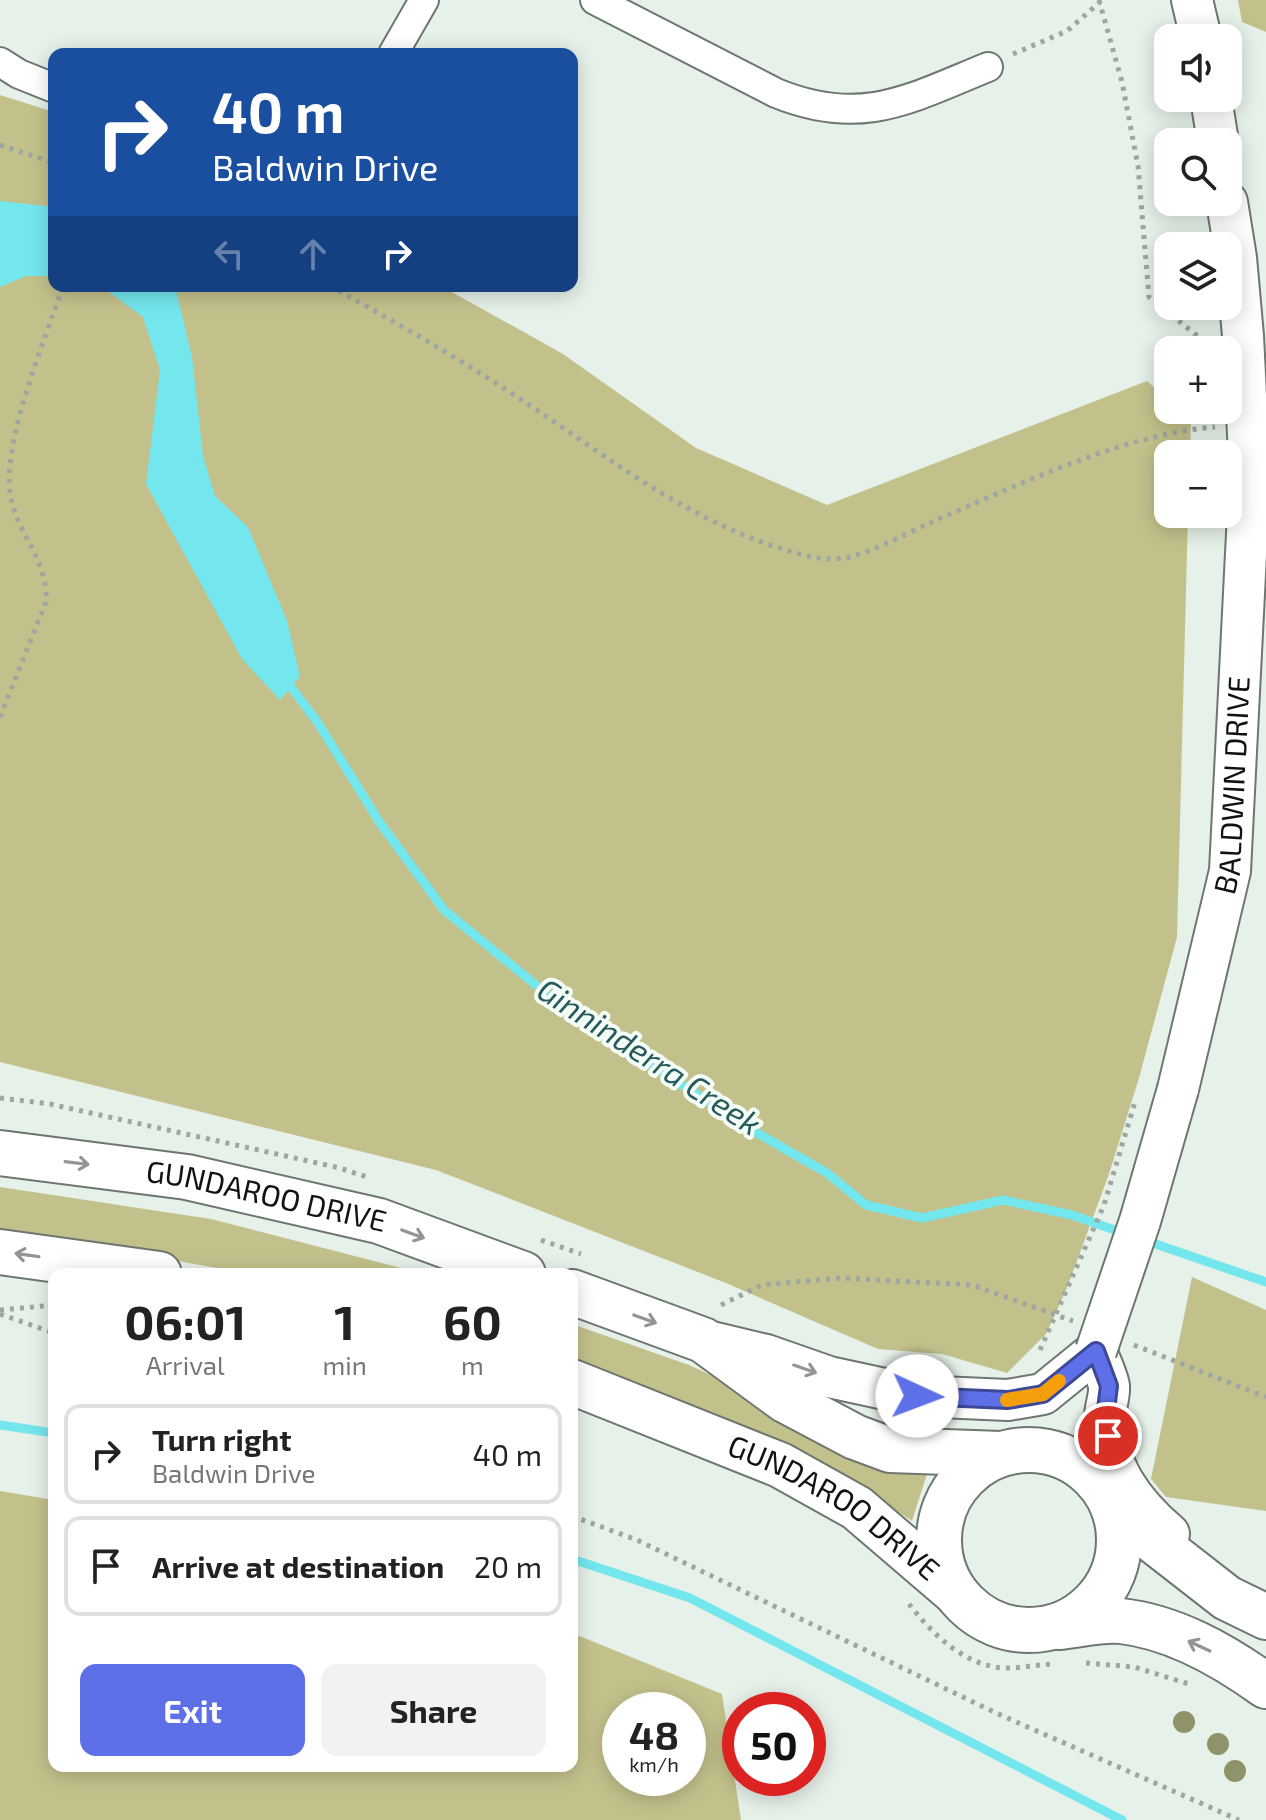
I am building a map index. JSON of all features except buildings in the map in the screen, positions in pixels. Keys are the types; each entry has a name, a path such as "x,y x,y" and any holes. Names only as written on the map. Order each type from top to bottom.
{"main road":[{"path":"1192,0 1198,24"},
{"name":"BALDWIN DRIVE","path":"1105,1341 1178,1089 1230,871 1250,474 1243,336 1229,216"},
{"name":"GUNDAROO DRIVE","path":"0,1153 215,1183 379,1221 507,1268"},
{"path":"0,1252 116,1268"},
{"path":"578,1293 712,1322 766,1355 829,1377 917,1396 1008,1400 1043,1394 1105,1341"},
{"path":"712,1322 785,1400 855,1437 890,1450 1001,1454 1026,1450 1051,1453 1079,1466 1099,1483 1114,1510 1119,1542 1114,1571 1103,1593 1092,1605 1080,1616 1053,1627"},
{"path":"1105,1341 1109,1386 1105,1417 1110,1454 1126,1489 1143,1512 1192,1555 1227,1598"},
{"name":"GUNDAROO DRIVE","path":"578,1384 780,1465 857,1508 955,1592"},
{"path":"1001,1454 971,1471 951,1495 944,1511 940,1546 942,1563 955,1592 970,1608 987,1620 1007,1628 1028,1631 1118,1621 1166,1631 1235,1664 1266,1686"},
{"path":"1114,1510 1227,1598 1266,1617"}],"street":[{"path":"396,48 424,0"},
{"path":"595,0 776,93 803,104 831,109 857,111 885,106 988,67"},
{"path":"0,62 48,86"}],"path":[{"path":"988,67 1067,31 1100,1 1122,82 1138,166 1149,297 1200,336"},
{"path":"0,145 48,161"},
{"path":"0,717 46,602 44,571 12,502 10,460 19,421 61,292"},
{"path":"341,292 461,360 643,484 690,512 759,541 813,558 838,559 860,553 1025,482 1096,456 1161,436 1217,427"},
{"path":"1048,1332 1104,1205 1137,1093"},
{"path":"712,1322 762,1285 841,1278 972,1285 1105,1341 1266,1397"},
{"path":"0,1312 48,1306"},
{"path":"0,1312 48,1331"},
{"path":"578,1518 637,1540 996,1713 1239,1820"}],"shaded area":[{"path":"1238,0 1266,0 1266,32 1242,22"},
{"path":"0,95 48,110 48,292 452,292 563,354 696,448 827,505 1147,381 1154,387 1154,424 1191,424 1190,440 1154,440 1154,528 1188,528 1177,937 1109,1174 1067,1288 1046,1334 1007,1373 942,1354 878,1349 726,1283 436,1170 0,1062"},
{"path":"0,1187 211,1219 401,1268 217,1268 51,1238 0,1232"},
{"path":"1192,1277 1266,1310 1266,1511 1166,1497 1151,1479"},
{"path":"578,1326 689,1365 927,1474 912,1521 853,1482 578,1366"},
{"path":"0,1491 48,1499 48,1772 578,1772 578,1635 722,1694 722,1796 737,1796 741,1820 0,1820"}],"water":[{"path":"0,201 48,206 48,276 26,276 0,287"},
{"path":"109,292 176,292 192,357 203,456 215,496 248,527 287,621 300,676 280,700 242,659 146,484 160,370 143,317"}],"waterway":[{"name":"Ginninderra Creek","path":"285,679 318,723 380,823 444,910 569,1012 752,1130 827,1173 866,1205 922,1218 1003,1200 1072,1215 1126,1234"},
{"name":"Ginninderra Creek","path":"1144,1240 1266,1282"},
{"path":"0,1425 48,1432"},
{"path":"578,1561 690,1598 1122,1820"}],"slow traffic":[{"path":"1007,1400 1043,1394 1059,1381"}],"route":[{"path":"917,1396 1008,1400 1043,1394 1096,1351 1109,1386 1105,1417 1108,1436"}]}
